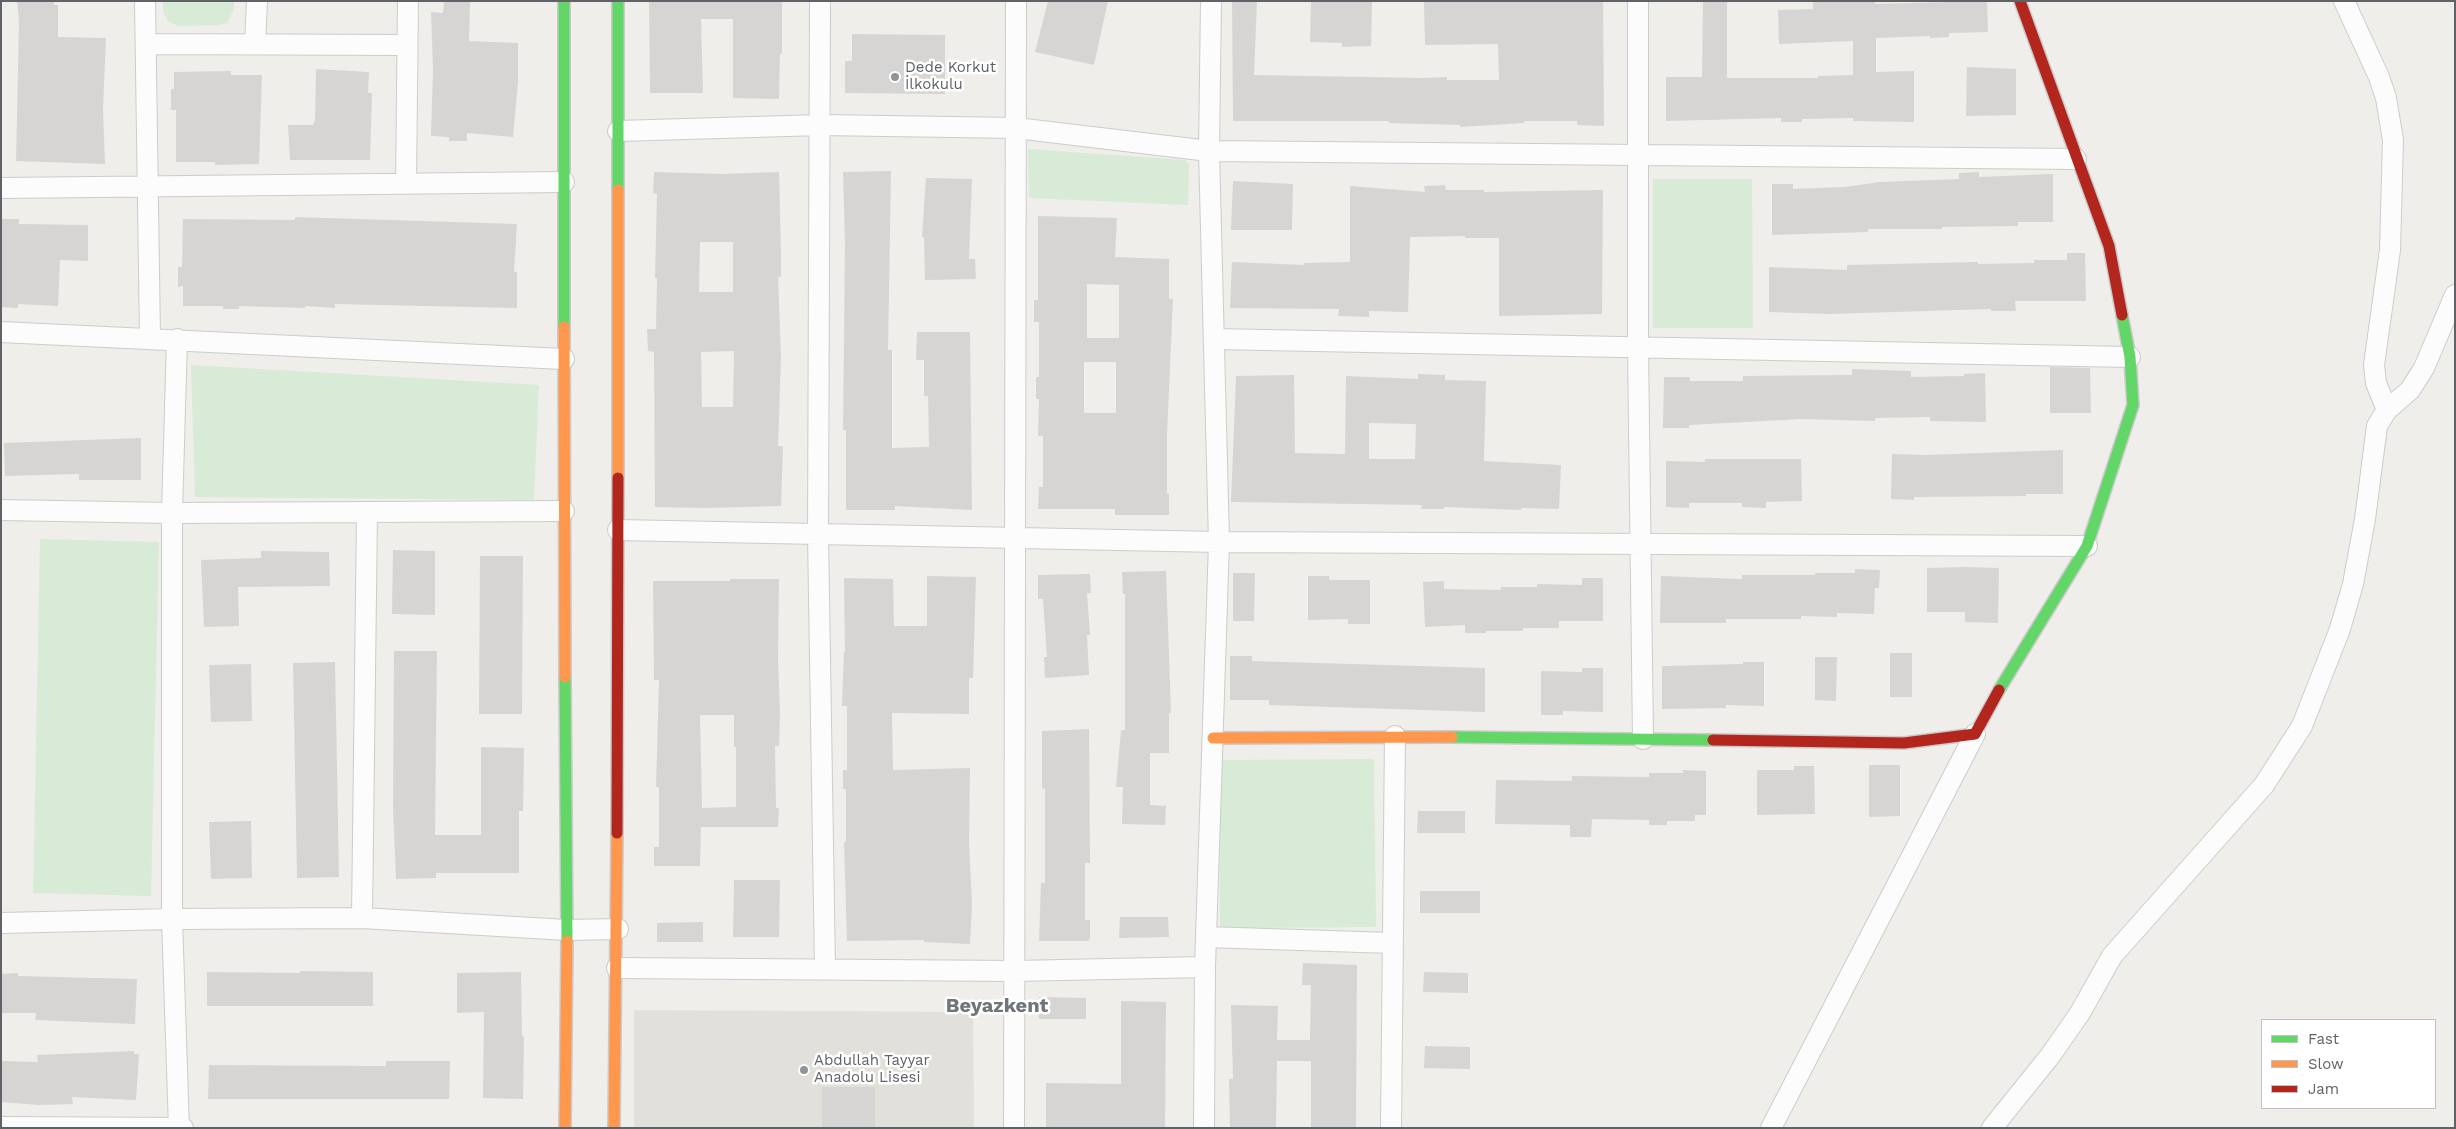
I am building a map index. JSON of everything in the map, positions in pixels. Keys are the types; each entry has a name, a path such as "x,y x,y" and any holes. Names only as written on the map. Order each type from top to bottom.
{"street":[{"path":"145,1 150,338"},
{"path":"255,44 257,1"},
{"path":"406,184 408,1"},
{"path":"564,1 564,511 567,930 565,1128"},
{"path":"614,1128 618,968 618,1"},
{"path":"820,1 818,534 825,970"},
{"path":"1014,1128 1016,1"},
{"path":"1204,1128 1205,967 1219,542 1209,151 1211,1"},
{"path":"1638,1 1638,347 1643,739"},
{"path":"1771,1128 1995,697 2087,546 2133,405 2130,357 2109,246 2020,1"},
{"path":"2344,1 2380,77 2386,98 2393,140 2390,250 2374,365 2376,383 2386,410"},
{"path":"146,44 407,45"},
{"path":"618,131 821,126 1016,128 1209,151 2076,159"},
{"path":"1,188 564,182"},
{"path":"1992,1128 2050,1056 2080,1012 2112,956 2264,785 2302,726 2340,629 2353,584 2365,519 2377,426 2386,410 2410,390 2424,368 2455,295"},
{"path":"1,332 564,359"},
{"path":"177,339 172,513 172,919 179,1128"},
{"path":"1214,339 2130,357"},
{"path":"1,510 172,513 564,511"},
{"path":"362,918 367,512"},
{"path":"618,530 1219,542 2087,546"},
{"path":"1213,738 1395,736 1904,743 1975,734"},
{"path":"1391,1128 1395,736"},
{"path":"1,923 172,919 362,918 567,930 618,930"},
{"path":"1206,937 1392,943"},
{"path":"618,968 1015,971 1205,967"},
{"path":"1,1127 183,1128"}],"shaded area":[{"name":"Abdullah Tayyar Anadolu Lisesi","path":"634,1010 973,1012 974,1128 634,1128"}],"green space":[{"path":"163,1 234,1 234,9 227,23 220,25 178,26 168,21 163,11"},
{"path":"1028,149 1185,160 1189,164 1188,205 1029,198"},
{"path":"1653,179 1752,179 1753,328 1653,328"},
{"path":"191,365 539,385 534,500 195,497"},
{"path":"40,539 159,542 151,896 33,893"},
{"path":"1374,759 1376,927 1220,928 1219,760"}],"building":[{"path":"17,1 54,1 54,5 58,5 58,37 106,38 103,109 105,164 16,161 19,21"},
{"path":"444,1 470,1 469,41 518,43 518,82 513,137 467,133 467,141 449,141 449,137 431,136 433,69 431,12 443,13"},
{"path":"649,1 782,1 782,54 780,54 779,99 733,98 733,19 701,19 703,93 650,93"},
{"path":"1048,1 1108,1 1094,65 1035,52"},
{"path":"1232,1 1257,1 1254,75 1447,77 1447,80 1499,80 1498,44 1425,45 1424,1 1603,1 1604,126 1577,125 1577,121 1524,121 1524,123 1460,127 1460,125 1389,123 1389,121 1233,121"},
{"path":"1311,1 1372,1 1371,46 1342,47 1342,43 1310,42"},
{"path":"1703,1 1727,1 1727,78 1818,78 1818,76 1853,75 1853,41 1779,44 1778,10 1813,9 1813,1 1875,1 1875,4 1987,1 1988,32 1949,33 1949,37 1876,38 1876,72 1914,71 1914,122 1853,121 1853,118 1802,119 1802,122 1781,122 1781,118 1666,121 1666,77 1702,77"},
{"name":"Dede Korkut İlkokulu","path":"852,34 945,35 945,94 845,93 845,61 852,61"},
{"path":"1967,67 2016,69 2016,115 1966,116"},
{"path":"316,69 369,72 368,93 372,93 370,160 290,160 288,125 313,125 315,120"},
{"path":"231,71 231,75 262,75 259,164 215,165 215,162 176,162 176,110 171,110 171,89 174,89 174,72"},
{"path":"891,171 888,350 892,350 892,448 929,447 928,396 924,396 924,360 916,360 917,332 970,332 972,510 895,506 895,510 846,510 846,430 843,430 845,242 843,172"},
{"path":"654,172 723,174 779,172 781,277 778,277 781,358 778,446 783,446 781,506 655,507 654,352 648,351 647,329 656,329 657,194 653,193","holes":["700,242 733,242 733,292 699,292","734,351 733,407 702,407 701,352"]},
{"path":"1979,172 1979,177 2053,174 2053,222 2018,222 2018,226 1868,229 1868,232 1772,235 1772,184 1793,184 1793,189 1844,187 1880,182 1959,179 1959,173"},
{"path":"926,178 972,179 969,259 975,259 976,279 925,280 924,237 922,237"},
{"path":"1233,181 1293,184 1292,230 1231,230"},
{"path":"1445,185 1446,190 1484,190 1484,192 1603,190 1602,314 1499,316 1499,238 1465,238 1465,236 1410,237 1408,312 1369,311 1369,317 1338,316 1339,309 1230,308 1232,262 1304,265 1304,263 1350,262 1350,186 1425,192 1424,186"},
{"path":"1038,216 1117,218 1115,257 1169,259 1169,299 1173,299 1167,435 1169,515 1115,515 1115,509 1038,509 1039,487 1043,487 1043,436 1038,436 1039,399 1036,399 1036,377 1039,377 1039,322 1034,322 1034,300 1038,300","holes":["1087,284 1119,285 1119,338 1087,338","1084,362 1116,362 1116,413 1084,413"]},
{"path":"295,217 517,224 514,272 517,272 517,308 335,304 335,308 239,306 239,309 223,309 223,306 183,306 183,286 178,287 178,267 182,267 183,219 295,220"},
{"path":"1,219 19,219 19,224 88,225 88,261 60,260 58,306 18,304 18,308 1,307"},
{"path":"2067,253 2085,253 2086,301 2015,301 2016,311 1991,311 1991,309 1831,314 1769,312 1769,267 1847,270 1847,265 1978,262 1978,264 2034,263 2034,260 2067,260"},
{"path":"2050,367 2090,368 2091,413 2050,413"},
{"path":"1852,369 1911,371 1911,377 1964,376 1964,374 1985,373 1986,422 1930,421 1930,417 1875,418 1875,421 1801,419 1689,425 1689,428 1663,428 1664,377 1690,377 1690,381 1743,381 1743,376 1852,375"},
{"path":"1418,374 1445,375 1445,380 1486,381 1484,461 1561,465 1559,509 1521,508 1521,510 1444,507 1444,509 1421,509 1422,505 1231,502 1236,376 1294,375 1295,453 1345,454 1346,376 1418,379","holes":["1369,423 1416,424 1415,459 1369,459"]},
{"path":"141,438 141,480 79,480 79,474 5,476 4,443"},
{"path":"2063,450 2063,494 1914,497 1914,500 1891,499 1892,454 1927,455"},
{"path":"1705,459 1801,459 1802,501 1766,502 1766,508 1742,507 1742,503 1689,503 1689,508 1666,507 1666,461 1705,462"},
{"path":"393,550 435,551 435,615 392,614"},
{"path":"261,551 329,552 330,586 238,587 239,626 204,627 201,560 261,558"},
{"path":"480,556 523,556 522,714 479,714"},
{"path":"1927,568 1999,568 1998,623 1965,622 1965,612 1927,612"},
{"path":"1855,569 1880,570 1879,588 1875,588 1874,614 1837,613 1837,617 1801,616 1801,619 1726,619 1726,623 1660,623 1661,576 1742,579 1742,575 1855,573"},
{"path":"1166,571 1171,713 1169,713 1169,753 1150,753 1150,805 1166,806 1165,825 1122,824 1123,787 1116,787 1121,730 1125,730 1125,594 1123,594 1122,572"},
{"path":"1233,573 1255,573 1254,621 1233,621"},
{"path":"1090,574 1091,593 1087,593 1090,635 1087,635 1089,675 1045,678 1044,657 1047,657 1043,599 1038,599 1038,575"},
{"path":"927,576 976,577 973,678 969,678 969,714 892,713 893,770 970,768 969,841 972,906 970,944 924,942 924,940 847,941 844,842 846,842 846,789 843,789 843,770 847,770 847,706 842,706 845,652 844,578 893,579 894,626 927,626"},
{"path":"1308,576 1329,576 1329,580 1370,580 1370,624 1348,624 1348,619 1308,620"},
{"path":"1582,578 1603,578 1603,621 1559,621 1559,628 1523,628 1523,631 1486,631 1486,633 1465,633 1465,625 1425,627 1423,582 1444,581 1444,589 1501,590 1501,587 1537,587 1537,584 1582,585"},
{"path":"730,579 779,579 778,659 780,715 779,746 775,746 776,808 779,808 778,827 701,827 700,866 654,866 654,847 659,847 659,787 656,787 659,680 654,680 653,581 730,581","holes":["700,715 734,715 736,807 702,808"]},
{"path":"394,651 437,651 435,835 481,835 481,747 524,748 523,811 519,811 519,873 436,873 436,878 396,879 393,808"},
{"path":"1890,653 1912,653 1912,697 1890,697"},
{"path":"1230,656 1252,656 1252,661 1485,668 1485,712 1269,705 1269,700 1230,700"},
{"path":"1815,657 1837,657 1836,701 1815,700"},
{"path":"335,662 339,877 297,878 293,663"},
{"path":"1743,662 1764,662 1764,706 1726,705 1726,708 1662,709 1662,666 1743,664"},
{"path":"251,664 252,721 211,722 209,665"},
{"path":"1582,668 1603,668 1603,712 1563,711 1563,715 1541,715 1541,671 1582,672"},
{"path":"1089,729 1090,863 1085,863 1085,920 1090,920 1090,938 1088,941 1039,941 1041,883 1045,883 1045,788 1042,789 1042,731"},
{"path":"1869,765 1900,765 1900,816 1869,817"},
{"path":"1794,766 1814,766 1815,814 1757,815 1757,770 1794,770"},
{"path":"1683,770 1706,771 1706,815 1695,815 1695,821 1667,821 1667,825 1649,825 1649,820 1592,819 1591,837 1570,837 1570,825 1495,824 1496,780 1572,781 1572,776 1649,777 1649,773 1683,773"},
{"path":"1418,811 1465,811 1465,833 1417,833"},
{"path":"251,821 252,878 211,879 209,822"},
{"path":"734,880 780,880 779,937 733,937"},
{"path":"1420,891 1480,891 1480,913 1420,913"},
{"path":"1120,917 1168,917 1169,937 1119,938"},
{"path":"703,922 703,942 657,942 657,923"},
{"path":"1303,963 1357,965 1356,1128 1311,1128 1311,1061 1277,1061 1276,1128 1230,1128 1229,1079 1233,1079 1231,1005 1278,1006 1277,1040 1310,1040 1311,985 1302,985"},
{"path":"300,971 373,972 373,1006 207,1006 207,972 300,973"},
{"path":"521,972 522,1036 524,1037 523,1099 483,1098 484,1012 457,1013 457,973"},
{"path":"1424,972 1468,973 1468,993 1423,992"},
{"path":"18,973 18,976 137,979 135,1024 35,1020 36,1013 1,1013 1,974"},
{"path":"1039,997 1086,998 1086,1019 1039,1019"},
{"path":"1121,1001 1166,1002 1165,1128 1046,1128 1046,1083 1121,1084"},
{"path":"1425,1046 1470,1047 1470,1069 1424,1068"},
{"path":"134,1051 134,1054 139,1054 136,1100 72,1097 73,1104 39,1105 1,1102 1,1061 38,1062 37,1055"},
{"path":"386,1061 450,1061 449,1099 208,1099 209,1065 386,1066"},
{"name":"Abdullah Tayyar Anadolu Lisesi","path":"822,1087 875,1087 875,1128 822,1128"}],"traffic: fast":[{"path":"564,1 564,327"},
{"path":"618,1 618,190"},
{"path":"1999,690 2087,546 2133,405 2130,357 2122,315"},
{"path":"565,677 567,941"},
{"path":"1452,737 1713,740"}],"traffic: slow":[{"path":"618,190 618,478"},
{"path":"564,327 565,677"},
{"path":"1213,738 1452,737"},
{"path":"614,1128 617,833"},
{"path":"565,1128 567,941"}],"traffic: jam":[{"path":"2020,1 2109,246 2122,315"},
{"path":"617,833 618,478"},
{"path":"1713,740 1904,743 1975,734 1999,690"}],"place":[{"name":"Dede Korkut İlkokulu","path":"895,77"},
{"name":"Abdullah Tayyar Anadolu Lisesi","path":"804,1070"}],"district":[{"name":"Beyazkent","path":"997,1006"}]}
